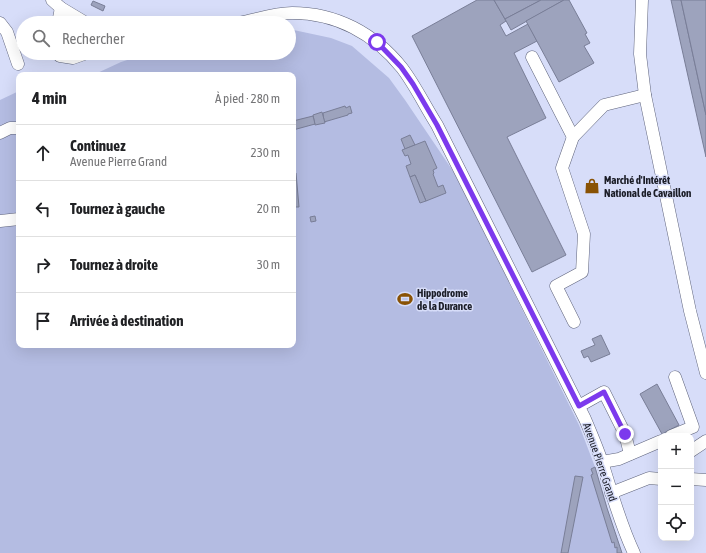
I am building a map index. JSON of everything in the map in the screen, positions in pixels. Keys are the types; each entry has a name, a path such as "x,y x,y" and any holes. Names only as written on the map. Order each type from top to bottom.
{"street":[{"path":"52,0 61,8 74,16"},
{"path":"642,0 640,54 645,95 690,311 706,373"},
{"path":"59,16 61,8"},
{"name":"Avenue Pierre Grand","path":"274,16 290,13 326,17 346,23 360,30 377,42 401,67 413,84 437,125 579,406 602,462 625,534 634,553"},
{"path":"0,23 7,32 16,58"},
{"path":"532,57 573,137"},
{"path":"17,60 18,64"},
{"path":"574,322 556,286 582,272 584,234 562,168 573,137 604,105 645,95"},
{"path":"0,133 10,128 16,128"},
{"path":"0,221 16,219"},
{"path":"675,377 693,427 679,433"},
{"path":"579,406 604,392 625,434 630,454"},
{"path":"602,462 619,459 658,441"},
{"path":"694,449 706,441"},
{"path":"611,493 649,478 658,472"},
{"path":"649,478 658,479"},
{"path":"694,479 706,480"}],"shaded area":[{"name":"Hippodrome de la Durance","path":"296,30 331,38 352,46 389,78 457,177 579,425 595,467 622,553 0,553 0,100 16,92 16,348 296,348 296,72 99,72 127,60 296,60"}],"building":[{"path":"477,0 494,0 506,21 500,25 506,36 528,24 537,41 514,53 546,118 507,137 566,255 532,272 412,36"},
{"path":"494,0 541,0 505,19"},
{"path":"541,0 564,0 511,30 505,19"},
{"path":"564,0 569,0 587,33 585,34 590,43 584,46 594,63 559,82 526,21"},
{"path":"671,0 681,0 706,115 706,157"},
{"path":"681,0 706,0 706,115"},
{"path":"93,1 105,6 103,11 91,5"},
{"path":"345,106 346,108 350,106 352,113 324,122 323,113"},
{"path":"322,112 325,123 315,125 313,115"},
{"path":"313,116 315,124 296,129 296,120"},
{"path":"410,135 415,145 405,149 401,139"},
{"path":"425,141 437,168 433,170 433,174 438,187 443,185 446,193 426,201 415,175 410,177 406,166 411,164 408,155 405,156 402,150"},
{"path":"296,173 299,207 296,207"},
{"path":"415,175 426,201 420,203 410,177"},
{"path":"315,216 316,221 311,222 310,217"},
{"path":"601,335 610,354 591,362 588,356 584,358 581,351 595,345 592,339"},
{"path":"657,384 679,425 661,433 640,394"},
{"path":"595,467 622,553 617,553 617,547 615,548 614,542 612,543 591,475 593,474 591,469"},
{"path":"575,476 583,477 568,553 561,553"}],"place":[{"name":"Marché d'Intérêt National de Cavaillon","path":"592,186"},
{"name":"Hippodrome de la Durance","path":"405,299"}],"route":[{"path":"377,42 401,67 413,84 437,125 579,406 604,392 625,434"}]}
